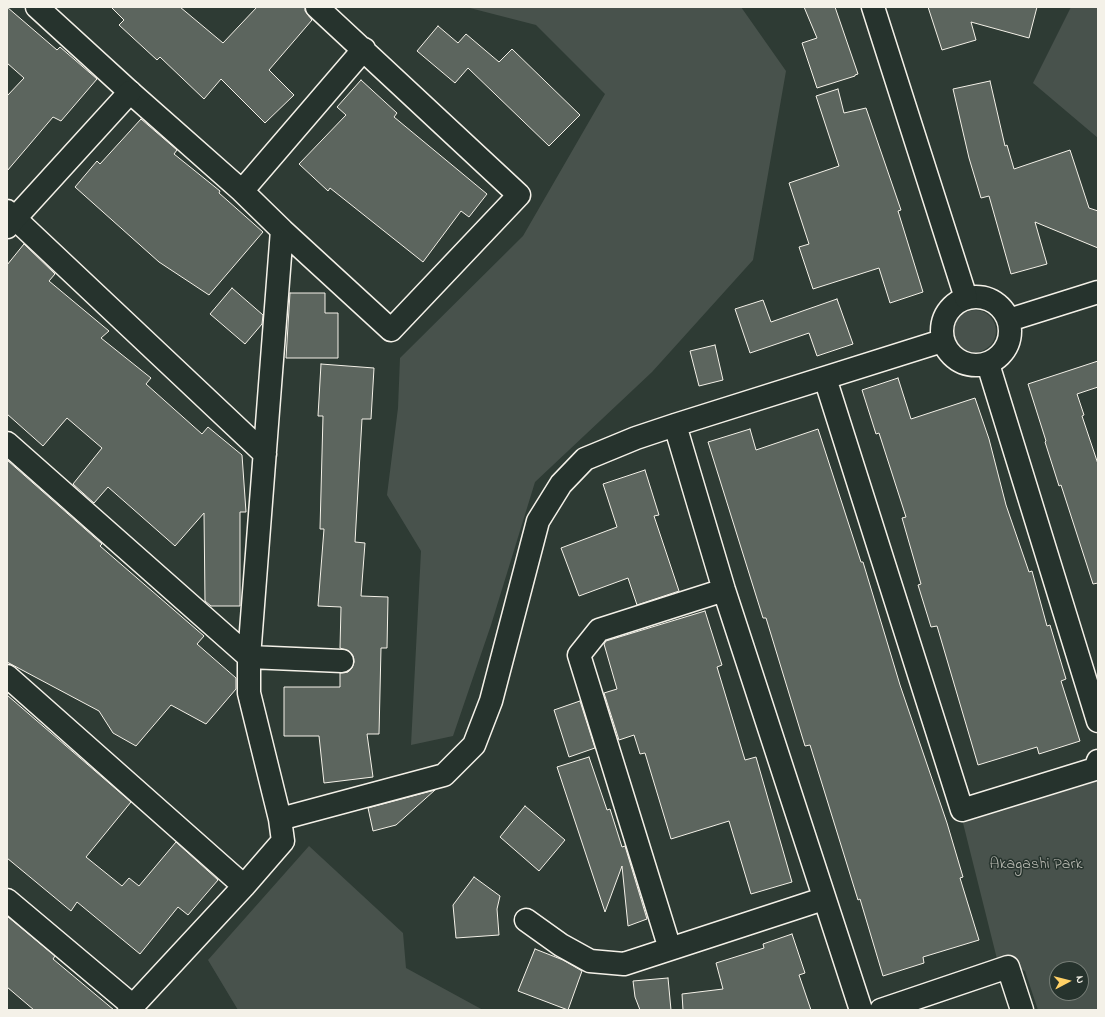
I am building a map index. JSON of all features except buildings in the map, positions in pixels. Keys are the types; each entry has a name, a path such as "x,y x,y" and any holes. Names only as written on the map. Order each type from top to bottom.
{"street":[{"path":"37,7 242,191 282,230 391,330 519,195 364,49 317,7"},
{"path":"872,7 966,298"},
{"path":"242,191 364,49"},
{"path":"130,92 10,219 265,454"},
{"path":"7,900 131,1008 244,886 283,841 280,819 249,693 249,657 282,230"},
{"path":"1009,320 1098,292"},
{"path":"977,296 996,302 1004,310 1009,320 1011,330 1005,350 988,364 977,366 958,360 950,353 942,342 942,325 945,316 951,308 966,298 977,296"},
{"path":"280,819 444,775 474,745 491,701 538,521 561,484 585,459 636,438 675,425 942,342"},
{"path":"988,364 1098,721"},
{"path":"825,378 962,810 1095,769 1098,760"},
{"path":"675,425 724,590 823,898 861,1010"},
{"path":"7,443 249,657 342,661"},
{"path":"670,949 579,655 599,630 724,590"},
{"path":"7,676 244,886"},
{"path":"526,920 561,945 590,961 624,964 823,898"},
{"path":"881,1010 1008,967 1022,1010"}],"green space":[{"path":"466,7 741,7 786,71 753,260 652,372 535,482 491,625 453,736 411,745 421,551 387,495 398,408 400,358 523,236 605,94 536,25"},
{"path":"1071,7 1098,7 1098,138 1033,83"},
{"path":"971,310 979,310 987,313 993,319 996,331 993,343 987,349 979,352 971,352 963,349 957,343 954,335 954,327 957,319 963,313"},
{"name":"Akagashi Park","path":"1098,781 1098,1010 1038,1010 1025,971 997,959 963,823"},
{"path":"309,846 403,933 406,968 483,1010 238,1010 208,960"}]}
